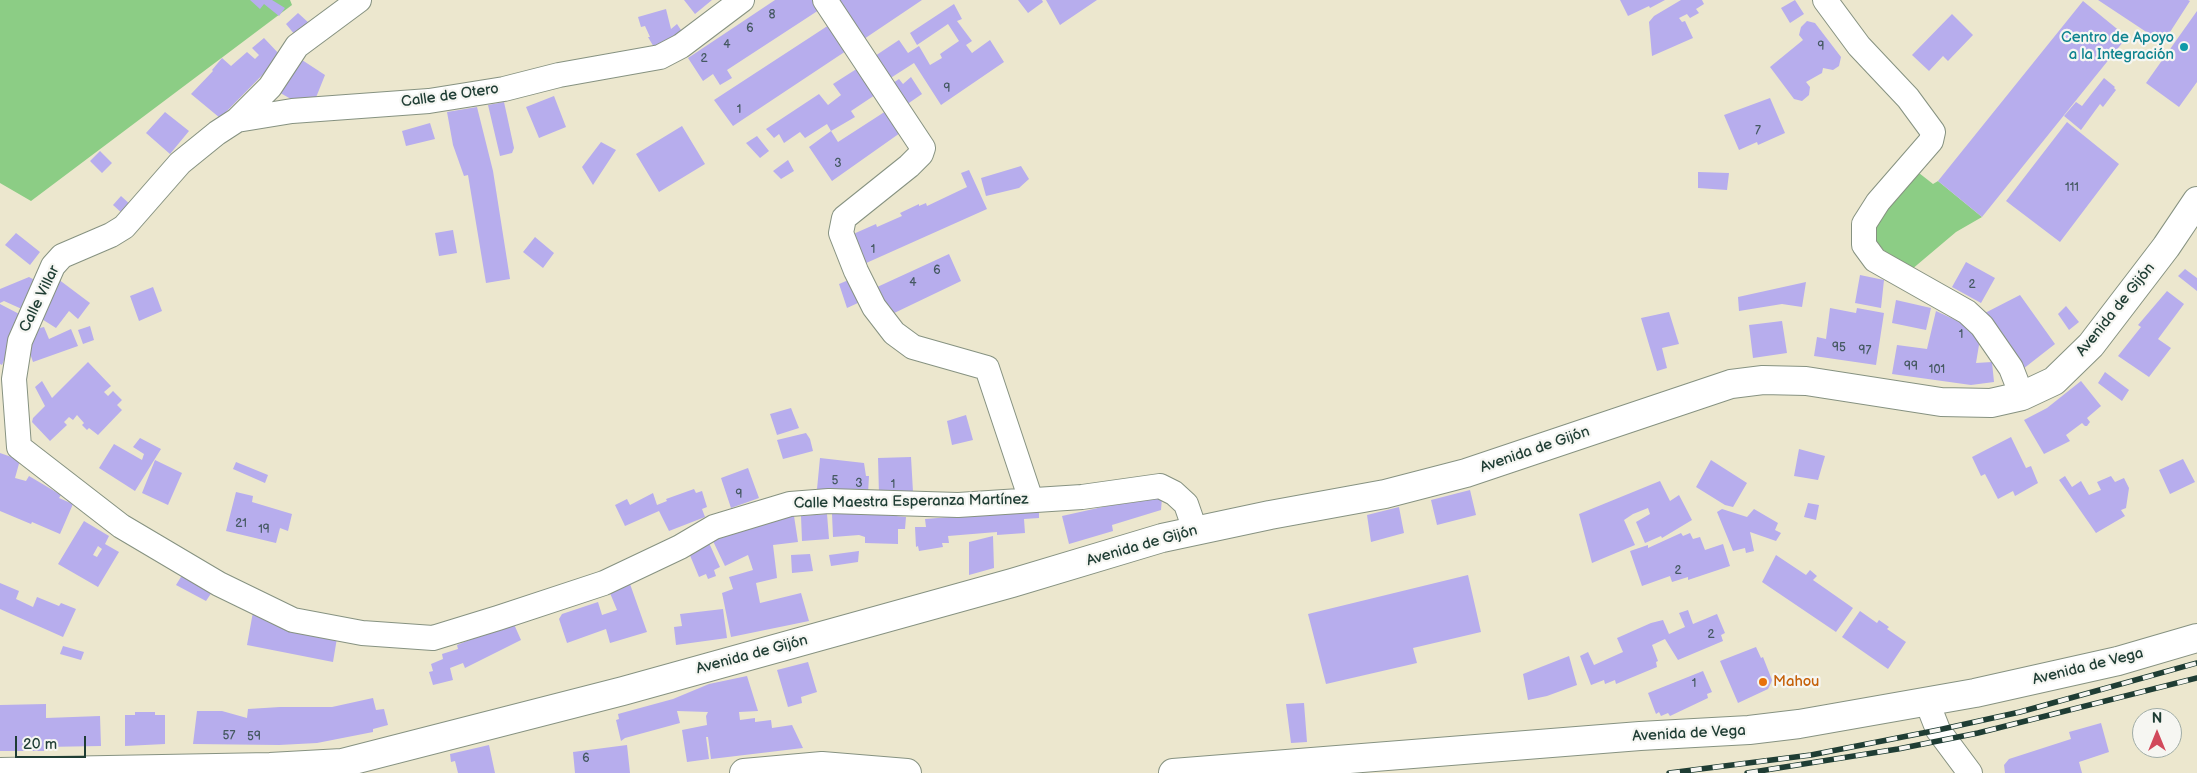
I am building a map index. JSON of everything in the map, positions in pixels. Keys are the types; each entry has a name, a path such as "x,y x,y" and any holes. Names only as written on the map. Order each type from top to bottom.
{"street":[{"path":"238,120 270,87 297,46 359,0"},
{"name":"Calle de Otero","path":"238,120 292,111 429,101 504,89 559,75 660,57 681,46 742,0"},
{"path":"825,0 923,148 921,154 909,166 844,218 841,233 856,271 874,307 894,334 913,346 987,368 1031,500"},
{"path":"1825,0 1858,46 1908,98 1933,132 1931,140 1878,202 1864,224 1864,245 1875,260 1967,312 1982,326 2011,368 2022,396"},
{"name":"Calle Villar","path":"10,446 14,379 20,341 54,266 62,256 124,227 180,163 217,133 238,120"},
{"name":"Avenida de Gijón","path":"0,772 219,770 350,761 623,692 1012,584 1162,538 1194,530 1385,494 1466,473 1731,384 1763,380 1806,381 1941,402 1991,403 2022,396 2054,381 2091,345 2166,247 2197,201"},
{"name":"Calle Maestra Esperanza Martínez","path":"10,446 121,526 219,584 293,620 362,634 433,638 604,583 680,547 714,527 790,504 838,501 958,504 1082,497 1160,486 1174,493 1186,504 1194,530"},
{"name":"Avenida de Vega","path":"1173,773 1640,736 1749,730 1799,724 1975,693 2118,661 2197,638"},
{"path":"1927,702 1938,730 1970,773"},
{"path":"744,773 822,766 907,773"}],"green space":[{"path":"0,0 290,0 292,5 31,201 0,183"},
{"path":"1919,173 1933,184 1938,181 1982,217 1956,232 1911,270 1889,256 1879,245 1875,238 1875,228 1880,218"}],"building":[{"path":"250,0 272,0 285,8 279,16 264,4 260,9"},
{"path":"684,0 712,0 695,14"},
{"path":"775,0 812,0 819,10 727,70 732,78 720,85 713,74 703,81 688,58"},
{"path":"838,0 922,0 864,39"},
{"path":"1018,0 1042,0 1043,2 1028,13"},
{"path":"1046,0 1097,0 1060,25"},
{"path":"1620,0 1665,0 1628,16"},
{"path":"1681,0 1702,0 1704,4 1696,9 1699,13 1690,18 1687,14 1679,18 1682,22 1685,21 1693,38 1652,56 1649,22 1654,16"},
{"path":"1795,0 1804,14 1790,23 1781,8"},
{"path":"2098,0 2188,0 2190,1 2163,43"},
{"path":"2083,1 2127,37 1982,217 1938,181"},
{"path":"954,4 962,19 957,21 972,41 966,45 972,53 990,40 1004,62 941,105 914,63 889,79 875,56 899,40 908,53 919,46 930,65 942,58 940,54 959,41 948,24 917,45 910,33"},
{"path":"666,9 671,29 677,24 683,33 655,49 648,37 650,37 645,26 641,27 638,17"},
{"name":"Centro de Apoyo a la Integración","path":"2197,11 2197,82 2179,107 2146,83"},
{"path":"298,13 309,23 295,35 286,24"},
{"path":"1952,14 1973,35 1948,61 1943,56 1929,71 1912,55"},
{"path":"1807,21 1815,23 1841,57 1839,66 1833,70 1823,68 1822,73 1806,82 1810,87 1809,95 1802,101 1794,99 1770,67 1803,40 1799,35 1801,27"},
{"path":"829,25 846,51 733,126 714,100"},
{"path":"264,38 281,56 220,118 191,94 213,71 222,58 231,66 247,52 255,59 259,55 252,48"},
{"path":"299,58 325,75 315,100 296,102 277,91"},
{"path":"858,68 875,95 851,111 855,117 831,131 827,124 805,138 800,132 784,143 779,134 774,138 766,129 819,94 828,105 841,95 833,84"},
{"path":"911,77 922,94 906,105 893,83 899,79 903,84"},
{"path":"2104,78 2116,90 2103,107 2100,104 2081,130 2064,116 2076,102 2082,106"},
{"path":"554,96 566,127 539,138 526,107"},
{"path":"1770,98 1785,133 1758,145 1757,142 1739,150 1724,115"},
{"path":"504,102 514,148 512,153 500,156 488,105"},
{"path":"477,107 493,171 510,279 486,283 468,175 464,176 453,145 447,112"},
{"path":"886,111 900,133 832,181 809,147 831,131 838,142"},
{"path":"165,112 189,131 170,154 146,133"},
{"path":"2067,122 2119,164 2060,242 2006,201"},
{"path":"430,123 435,139 406,146 402,131"},
{"path":"682,126 705,164 659,192 636,154"},
{"path":"757,136 769,151 760,158 746,143"},
{"path":"601,142 616,150 593,185 582,167"},
{"path":"100,151 112,163 102,173 90,161"},
{"path":"788,160 794,171 781,179 773,171"},
{"path":"1021,166 1029,179 1019,188 986,196 981,178"},
{"path":"969,170 987,209 864,264 851,235 876,224 877,227 902,216 900,213 919,204 919,206 926,203 927,206 967,187 961,173"},
{"path":"1698,172 1729,173 1727,190 1698,188"},
{"path":"121,196 132,206 124,215 113,205"},
{"path":"453,230 457,253 439,256 435,233"},
{"path":"16,233 40,252 30,265 5,245"},
{"path":"535,237 554,253 543,268 523,252"},
{"path":"949,254 961,281 888,316 875,288"},
{"path":"1966,262 1995,278 1981,303 1952,287"},
{"path":"2185,269 2197,278 2197,291 2178,276"},
{"path":"1860,275 1884,280 1881,308 1855,303"},
{"path":"29,277 35,280 24,310 4,301 0,303 0,289"},
{"path":"58,279 90,303 78,319 69,311 56,328 37,316"},
{"path":"851,279 860,302 847,308 839,284"},
{"path":"1806,282 1802,307 1782,304 1739,311 1738,297"},
{"path":"153,287 162,311 139,321 130,296"},
{"path":"2167,291 2184,304 2158,339 2171,348 2149,377 2118,356 2141,327 2138,325"},
{"path":"2020,295 2055,344 2023,369 1983,314"},
{"path":"1896,300 1931,308 1926,330 1892,323"},
{"path":"0,304 23,316 2,365 0,364"},
{"path":"2066,306 2079,322 2069,330 2058,314"},
{"path":"1830,308 1856,313 1857,308 1884,313 1876,365 1814,356 1817,337 1826,339"},
{"path":"1936,311 1962,323 1980,339 1976,363 1992,362 1994,382 1971,385 1892,374 1897,345 1927,349"},
{"path":"1669,312 1679,344 1662,348 1667,368 1657,371 1641,318"},
{"path":"1782,321 1787,353 1753,358 1749,325"},
{"path":"90,326 94,340 83,344 78,330"},
{"path":"44,327 49,339 71,329 78,346 33,362 24,336 27,331"},
{"path":"88,362 111,386 104,392 108,396 113,391 122,400 117,405 122,410 98,435 89,428 87,430 77,415 73,420 69,417 64,422 67,425 50,441 32,422 33,418 45,406 35,387 42,381 52,398"},
{"path":"2105,372 2129,390 2122,401 2098,383"},
{"path":"2081,381 2101,406 2087,418 2090,422 2087,426 2082,423 2066,435 2070,441 2044,454 2024,420 2047,408"},
{"path":"791,408 799,428 777,435 770,414"},
{"path":"966,415 973,440 952,445 947,421"},
{"path":"806,433 810,439 813,451 783,459 777,440"},
{"path":"2011,437 2026,468 2031,466 2038,483 2015,496 2013,491 1998,499 1985,474 1981,476 1972,457"},
{"path":"140,438 161,449 135,491 99,468 114,444 142,460 144,454 133,447"},
{"path":"1799,449 1825,456 1818,480 1794,476"},
{"path":"0,453 20,460 15,478 26,481 29,476 61,495 59,498 73,504 60,534 0,511"},
{"path":"911,457 913,492 879,494 878,458"},
{"path":"820,458 864,463 866,476 869,476 868,494 817,489"},
{"path":"2183,459 2195,482 2170,494 2159,470"},
{"path":"155,460 182,473 168,505 142,493"},
{"path":"1711,460 1747,483 1733,507 1725,505 1696,487"},
{"path":"236,462 268,475 265,483 233,469"},
{"path":"748,468 759,498 731,508 721,478"},
{"path":"2065,476 2072,487 2081,481 2089,495 2101,490 2097,482 2111,476 2115,482 2124,478 2129,488 2126,508 2121,510 2125,516 2096,533 2059,480"},
{"path":"1660,481 1670,501 1679,495 1692,520 1662,538 1661,536 1645,543 1636,522 1650,514 1648,508 1633,514 1624,520 1635,545 1592,563 1579,514"},
{"path":"694,489 696,493 702,491 707,507 702,509 705,517 669,531 659,511 625,526 615,505 627,499 630,505 653,493 657,505 667,501 666,499"},
{"path":"1470,490 1476,515 1437,525 1431,500"},
{"path":"236,492 253,496 252,502 292,514 288,531 280,528 276,543 226,531"},
{"path":"1162,498 1161,510 1112,525 1113,531 1069,544 1062,516 1107,506 1106,503"},
{"path":"1808,503 1819,505 1816,520 1804,517"},
{"path":"1399,507 1404,533 1371,542 1367,515"},
{"path":"1722,509 1747,517 1754,509 1778,523 1775,530 1781,533 1776,541 1750,532 1754,551 1746,553 1745,548 1733,551 1717,512"},
{"path":"1039,510 1039,518 1024,519 1025,533 997,535 997,532 948,536 949,543 942,543 943,547 919,551 918,546 916,547 915,527 926,527 925,519"},
{"path":"857,512 906,517 905,529 898,529 898,544 865,543 865,537 859,535 833,537 832,514"},
{"path":"827,514 829,539 802,541 801,516"},
{"path":"794,516 798,542 773,545 777,578 756,583 760,603 801,593 809,621 731,637 722,593 733,589 729,577 753,570 748,555 725,566 712,539 768,519"},
{"path":"84,521 109,536 105,544 119,552 98,587 58,564","holes":["98,546 102,549 97,557 93,555"]},
{"path":"1681,533 1683,536 1690,533 1693,539 1700,537 1705,550 1723,544 1730,566 1688,580 1688,577 1672,582 1670,576 1642,586 1630,551 1648,545 1648,548"},
{"path":"993,536 994,568 969,575 969,542"},
{"path":"709,543 720,567 714,570 716,576 708,579 706,574 699,577 689,553"},
{"path":"859,551 858,562 831,566 829,555"},
{"path":"810,554 813,571 792,573 791,555"},
{"path":"1776,555 1806,575 1810,570 1817,576 1813,580 1853,608 1836,632 1762,582"},
{"path":"184,572 214,589 206,601 176,585"},
{"path":"1468,575 1481,632 1413,648 1417,663 1326,684 1308,614"},
{"path":"0,583 19,591 16,599 33,607 37,597 59,606 61,603 76,609 63,637 0,609"},
{"path":"630,584 647,632 610,643 606,629 567,643 559,619 562,614 598,602 602,615 617,610 610,593"},
{"path":"723,609 727,638 676,645 674,627 682,626 680,614"},
{"path":"1688,610 1693,624 1717,614 1725,633 1721,635 1723,641 1678,660 1665,639 1652,645 1658,661 1656,662 1657,667 1616,684 1615,680 1605,684 1604,680 1591,685 1580,656 1588,652 1594,665 1623,652 1617,638 1651,623 1663,620 1669,634 1685,627 1679,613"},
{"path":"1860,611 1877,623 1879,620 1889,627 1887,629 1906,642 1888,669 1842,637"},
{"path":"253,612 337,638 333,662 247,645"},
{"path":"513,622 521,640 465,668 463,663 450,668 453,680 433,685 429,672 433,671 431,664 443,659 442,654 458,649 457,645"},
{"path":"63,646 84,652 81,660 60,654"},
{"path":"1756,647 1761,658 1763,657 1772,680 1768,689 1738,703 1720,661"},
{"path":"1569,656 1577,685 1547,696 1528,700 1523,674"},
{"path":"808,662 817,692 801,697 802,703 788,707 777,670"},
{"path":"1703,671 1712,692 1707,694 1708,698 1670,716 1668,713 1661,716 1659,712 1656,714 1648,693"},
{"path":"747,676 758,711 739,712 740,720 755,718 755,722 771,720 772,728 792,725 803,748 711,759 708,737 706,737 709,759 687,762 682,730 707,725 706,716 708,712 677,711 680,723 625,738 621,741 616,720 619,719 618,714 673,699 709,684"},
{"path":"373,698 376,710 384,709 388,725 373,729 373,732 317,743 279,745 193,744 197,711 222,711 247,718 248,709 332,707"},
{"path":"1304,703 1307,742 1291,743 1286,704"},
{"path":"46,704 46,718 100,716 101,746 44,747 44,751 0,751 0,705"},
{"path":"135,712 155,712 155,715 165,715 165,744 125,746 125,715 135,715"},
{"path":"2101,723 2109,752 2079,762 2082,773 2005,773 2004,765 2009,759 2071,739 2069,732"},
{"path":"489,745 495,773 458,773 455,761 451,762 450,754"},
{"path":"627,745 630,773 575,773 573,752"}],"railway":[{"path":"1669,773 1811,755 1938,730 2020,712 2197,663"},
{"path":"1747,773 1898,749 1978,733 2197,678"}],"place":[{"name":"Centro de Apoyo a la Integración","path":"2184,47"},
{"name":"Mahou","path":"1763,682"}]}
